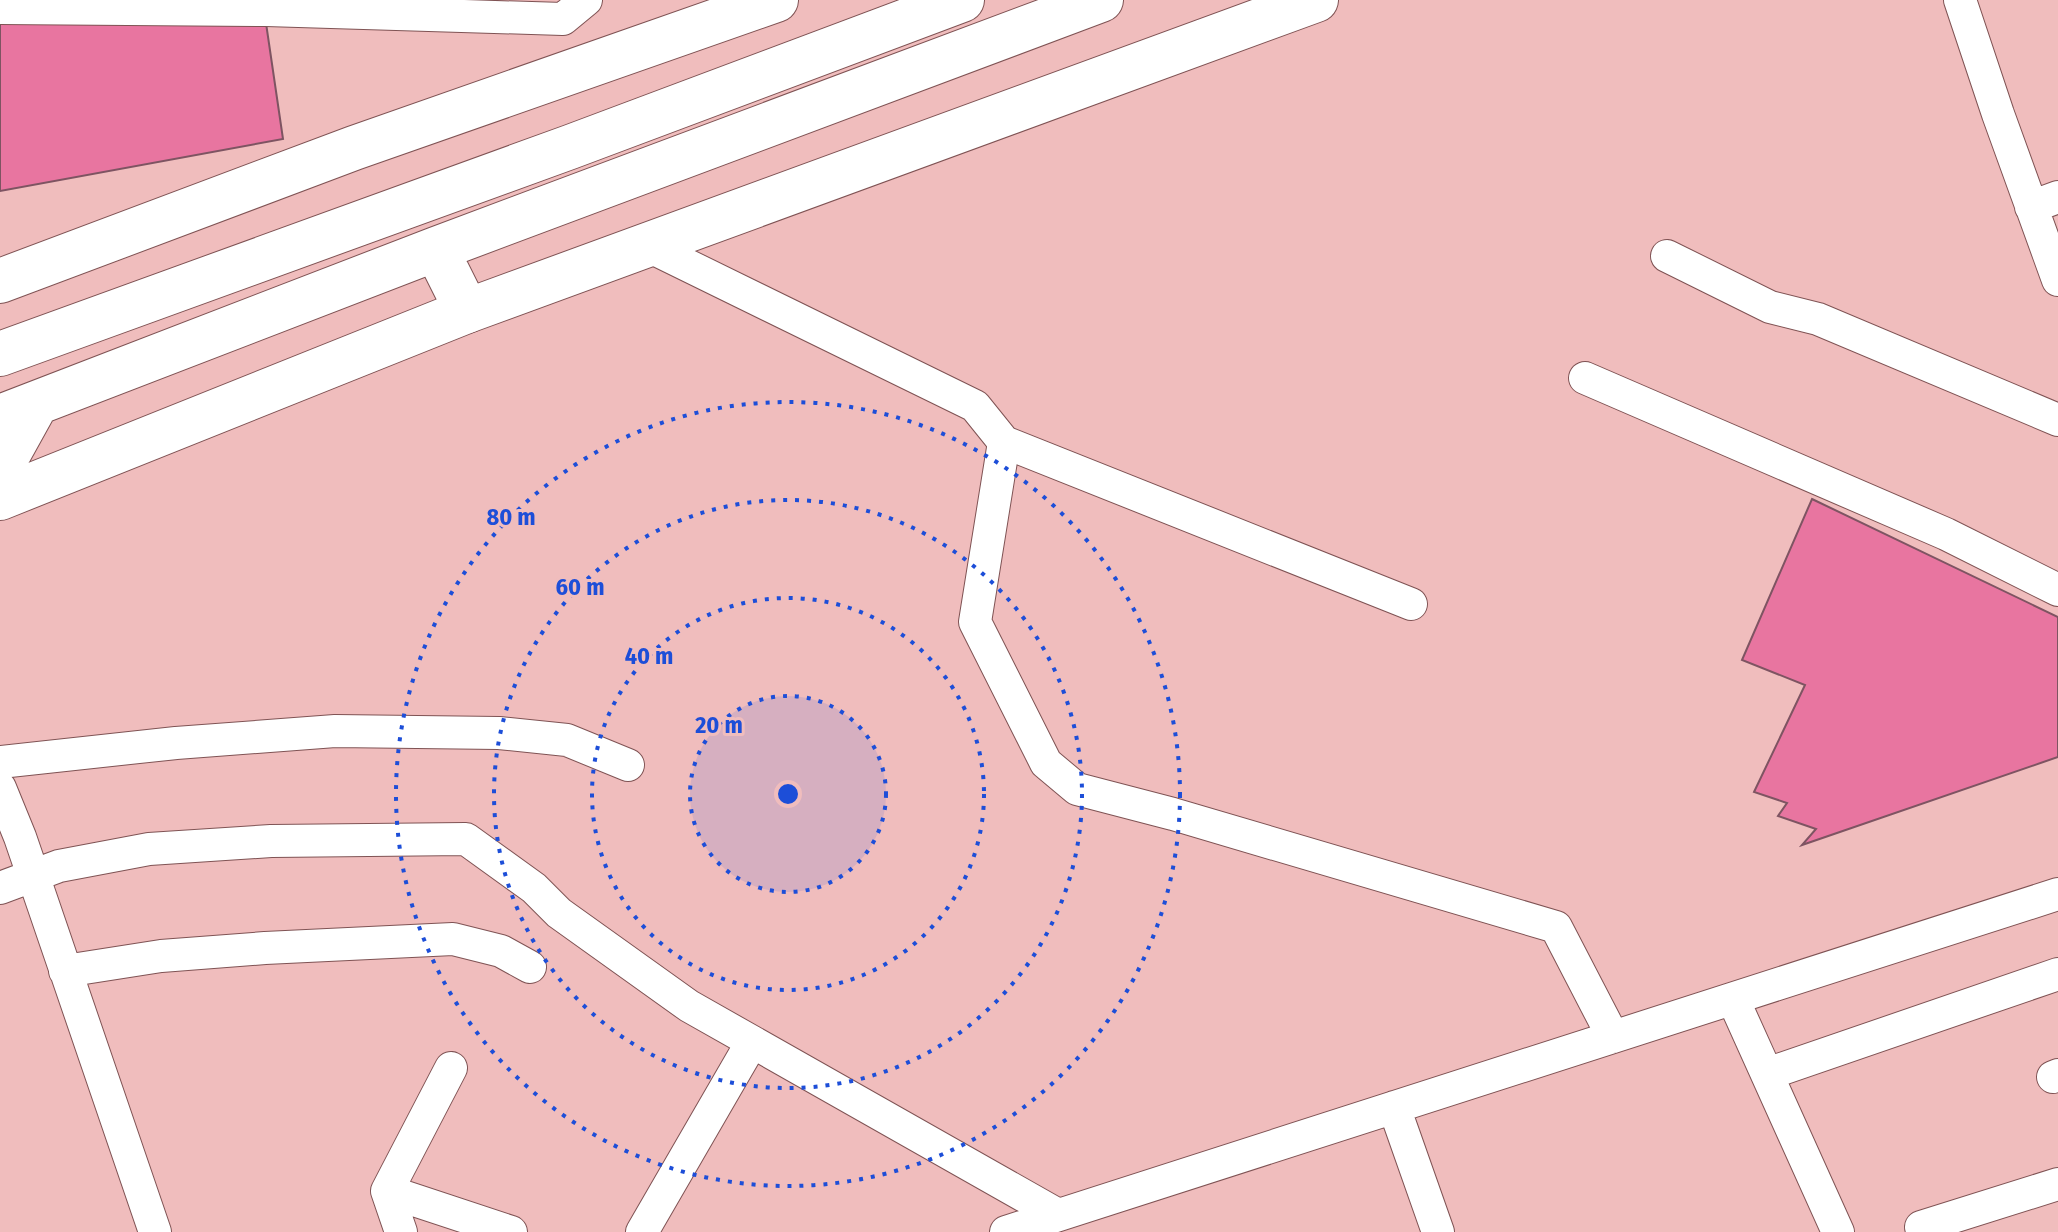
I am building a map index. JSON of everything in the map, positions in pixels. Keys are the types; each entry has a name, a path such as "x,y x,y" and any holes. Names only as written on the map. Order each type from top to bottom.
{"main road":[{"path":"0,281 354,148 776,0"},
{"path":"0,354 570,147 962,0"},
{"path":"0,469 18,410 436,249 1101,0"},
{"path":"0,498 467,311 644,244 1316,0"},
{"path":"436,249 467,311"}],"street":[{"path":"0,8 266,10 563,19 586,0"},
{"path":"1960,0 2045,202 2058,280"},
{"path":"644,244 975,406 1004,442 1411,604"},
{"path":"1667,256 1770,307 1818,319 2058,420"},
{"path":"1585,378 1946,534 2058,590"},
{"path":"1004,442 975,622 1046,763 1077,789 1173,814 1556,927 1613,1037"},
{"path":"0,762 176,743 335,731 499,733 567,740 628,765"},
{"path":"0,788 155,1232"},
{"path":"0,888 59,866 149,849 271,841 466,839 534,888 559,913 689,1006 1058,1215"},
{"path":"1006,1232 2058,894"},
{"path":"65,971 161,956 453,939 501,951 530,967"},
{"path":"1767,1074 2058,974"},
{"path":"1733,999 1838,1232"},
{"path":"642,1232 752,1042"},
{"path":"401,1232 387,1191 451,1068"},
{"path":"1394,1107 1438,1232"},
{"path":"1921,1227 2058,1184"},
{"path":"387,1191 511,1232"}],"building":[{"path":"0,23 266,23 283,139 0,191"},
{"path":"1812,499 2058,617 2058,757 1802,845 1816,829 1778,816 1787,803 1754,792 1805,685 1742,660"}]}
